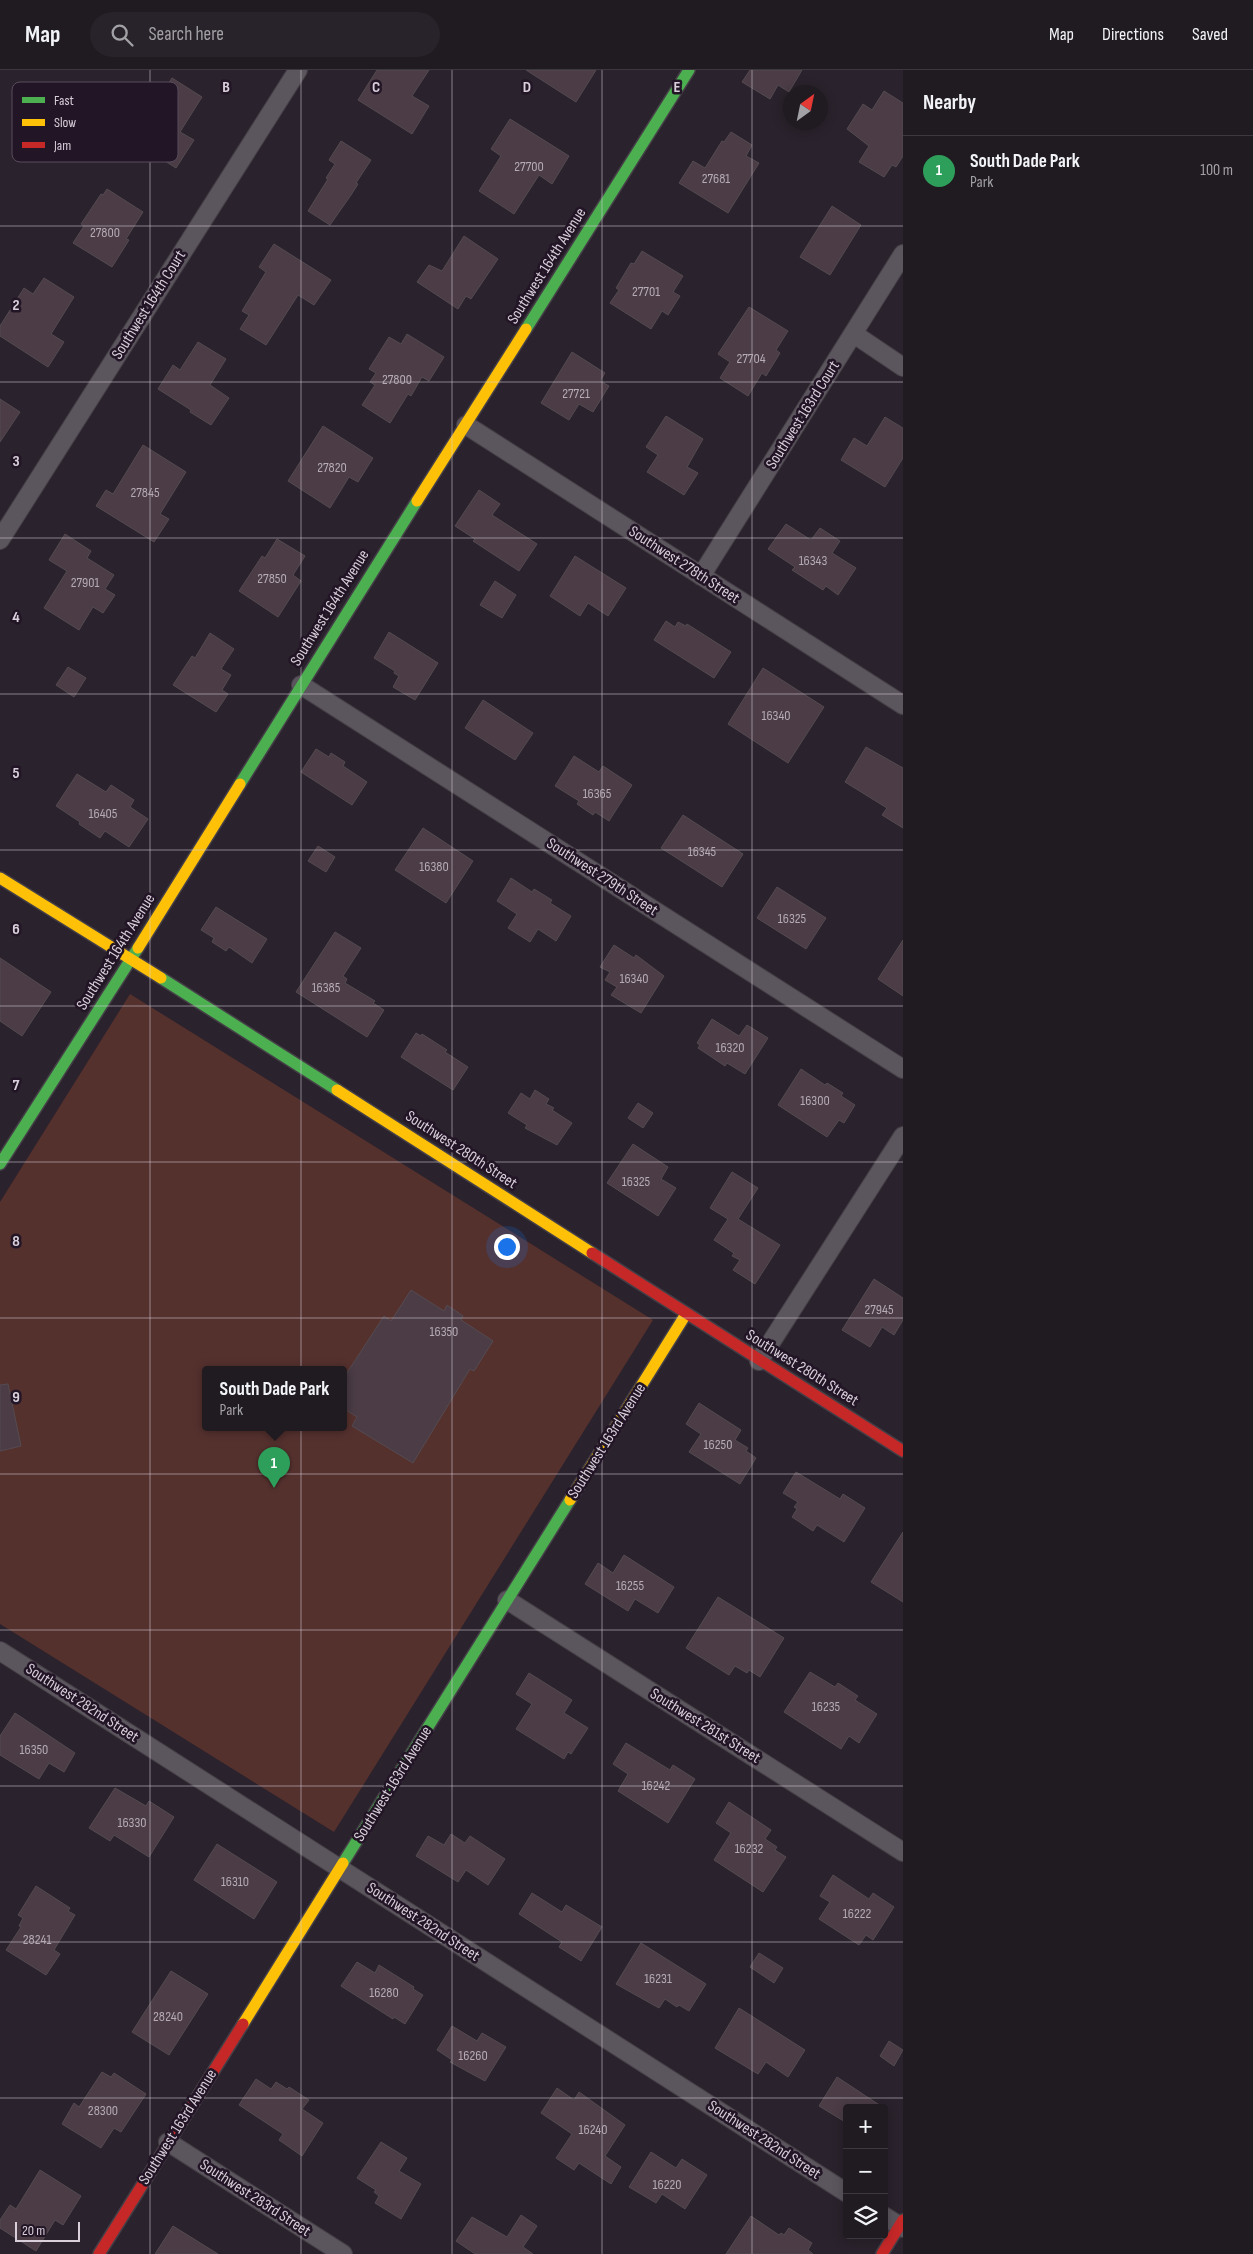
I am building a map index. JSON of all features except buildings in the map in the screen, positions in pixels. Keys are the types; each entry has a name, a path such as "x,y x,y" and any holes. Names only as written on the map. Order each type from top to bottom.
{"street":[{"name":"Southwest 164th Court","path":"0,540 298,70"},
{"name":"Southwest 164th Avenue","path":"0,1164 131,959 301,685 689,70"},
{"name":"Southwest 163rd Court","path":"701,576 903,254"},
{"path":"854,334 903,367"},
{"name":"Southwest 278th Street","path":"466,425 903,705"},
{"name":"Southwest 279th Street","path":"301,685 903,1069"},
{"name":"Southwest 280th Street","path":"0,878 131,959 903,1451"},
{"path":"759,1361 903,1136"},
{"name":"Southwest 163rd Avenue","path":"99,2254 686,1314"},
{"name":"Southwest 281st Street","path":"507,1600 903,1852"},
{"name":"Southwest 282nd Street","path":"0,1651 843,2190"},
{"name":"Southwest 283rd Street","path":"168,2142 343,2254"},
{"path":"882,2254 902,2225 888,2218"}],"shaded area":[{"path":"130,994 653,1320 334,1832 0,1624 0,1202"}],"traffic: fast":[{"path":"526,329 689,70"},
{"path":"240,784 417,501"},
{"path":"0,1164 138,948"},
{"path":"161,978 337,1090"},
{"path":"343,1863 570,1500"}],"traffic: slow":[{"path":"417,501 526,329"},
{"path":"138,948 240,784"},
{"path":"0,878 161,978"},
{"path":"337,1090 592,1253"},
{"path":"570,1500 686,1314"},
{"path":"243,2024 343,1863"}],"traffic: jam":[{"path":"592,1253 903,1451"},
{"path":"99,2254 243,2024"},
{"path":"882,2254 903,2220"}],"place":[{"name":"South Dade Park","path":"274,1488"}]}
